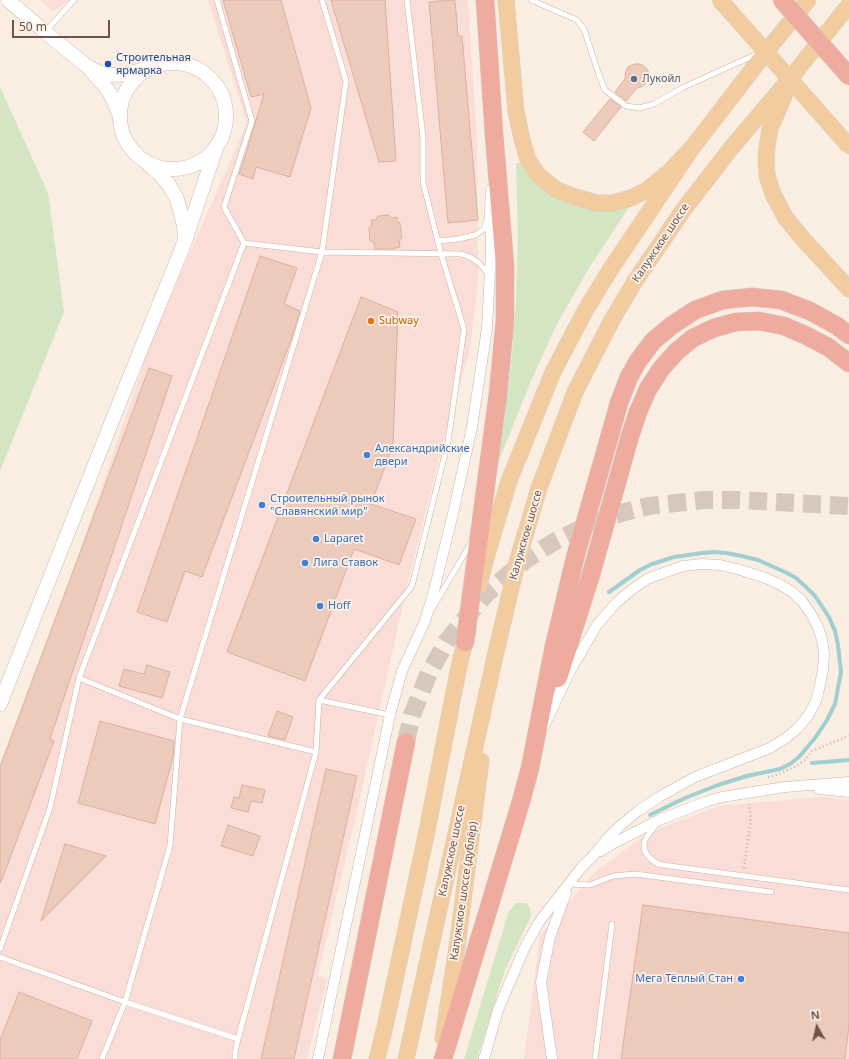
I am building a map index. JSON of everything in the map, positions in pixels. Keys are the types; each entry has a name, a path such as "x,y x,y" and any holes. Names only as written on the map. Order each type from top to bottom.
{"highway":[{"path":"465,642 483,524 505,321 505,266 485,0"},
{"path":"782,0 849,76"},
{"path":"530,768 554,646 575,558 619,403 629,377 638,361 653,341 671,326 695,310 723,300 752,297 781,300 810,311 837,326 849,335"},
{"path":"444,1059 530,768 590,578 634,424 648,389 661,369 676,352 693,338 714,328 736,322 759,321 784,326 805,334 828,347 849,363"},
{"path":"342,1059 406,742"}],"main road":[{"path":"506,0 516,111 528,160 539,176 557,190 575,198 597,203 613,203 631,198 647,190 669,172 692,148"},
{"path":"720,0 849,146"},
{"path":"377,1059 427,831 465,642 485,561 509,481 553,372 614,263 692,148 808,0"},
{"path":"849,6 793,75 770,129 766,146 767,176 773,194 785,217 849,289"},
{"name":"Калужское шоссе","path":"406,1059 518,559 539,488 575,392 612,320 635,280 680,215 732,147 793,75"},
{"name":"Калужское шоссе (дублёр)","path":"440,1059 457,948 496,652"}],"street":[{"path":"8,0 88,67 111,95 120,117"},
{"path":"0,704 185,241 225,126 226,115 222,95 210,78 193,67 183,64 162,64 143,73 135,79 129,87 122,102 120,117 121,127 124,137 136,154 159,173 169,185 177,199 184,226 185,241"},
{"path":"88,67 101,73 112,74 126,74 152,68"},
{"path":"318,1059 390,715 402,671 425,621 434,591 472,427 487,328 491,252 490,211 494,134"},
{"path":"144,160 164,168 184,168 203,160 218,145"},
{"path":"484,1059 498,1010 524,949 539,922 606,839 638,811 659,797 695,777 770,748 797,729 808,716 816,701 823,669 824,653 818,626 812,614 792,592 766,578 737,569 720,565 702,564 666,572 647,579 616,603 597,625 570,671 543,728"},
{"path":"593,856 612,844 659,820 722,797 799,786 849,782"},
{"path":"799,786 849,792"},
{"path":"552,1059 541,982 550,937 569,884"}],"lane":[{"path":"45,32 74,0"},
{"path":"0,949 50,808 78,678 244,243 224,207 252,120 217,0"},
{"path":"102,1059 125,1002 170,846 180,719 322,252 346,81 322,0"},
{"path":"235,1059 238,1039 316,752 319,700 412,586 448,442 464,329 441,254 423,182 423,137 407,0"},
{"path":"531,0 576,20 584,29 605,90 626,106 639,108 654,104 682,88 769,48"},
{"path":"438,241 458,239 475,235 484,229 490,211"},
{"path":"244,243 322,252 461,254 470,257 479,263 490,276"},
{"path":"498,499 509,481"},
{"path":"425,621 483,524"},
{"path":"78,678 180,719 316,752"},
{"path":"319,700 390,715"},
{"path":"659,820 645,840 644,846 648,856 656,863 849,890"},
{"path":"569,884 590,885 613,876 635,874 771,892"},
{"path":"595,1059 612,924"},
{"path":"0,957 125,1002 238,1039"}],"path":[{"path":"767,777 789,770 805,760 812,751 849,736"},
{"path":"750,870 744,869 751,818 748,800 752,792"}],"shaded area":[{"path":"40,0 70,0 53,11"},
{"name":"Строительный рынок \"Славянский мир\"","path":"208,0 468,0 477,138 478,283 470,349 442,447 408,582 359,802 318,975 327,979 307,1059 0,1059 0,764 76,563 153,336 247,123"},
{"path":"821,797 849,800 849,1059 524,1059 540,936 594,873 647,833 720,806"}],"green space":[{"path":"0,87 48,193 64,312 0,471"},
{"path":"516,163 520,163 534,181 629,207 589,268 557,324 531,381 498,463 511,365 516,302 518,235"},
{"path":"516,903 526,903 530,908 531,916 505,970 477,1059 464,1059 509,911"}],"building":[{"path":"223,0 281,0 311,108 290,177 256,167 253,179 239,174 264,94 251,97"},
{"path":"331,0 385,0 396,161 379,162"},
{"path":"455,0 458,36 462,36 478,220 448,223 429,2"},
{"path":"640,64 647,69 649,78 644,85 637,88 626,101 615,92 625,79 628,67"},
{"path":"610,99 621,107 594,141 583,132"},
{"path":"388,215 392,218 397,217 397,222 400,223 402,238 399,240 400,247 394,249 375,249 374,243 370,241 369,228 372,225 371,220 376,220 378,216"},
{"path":"260,256 297,268 284,304 300,311 291,340 202,577 185,571 167,622 137,612"},
{"path":"361,297 398,312 393,445 371,504 416,519 399,565 354,549 305,681 227,652"},
{"path":"149,368 172,376 50,739 54,741 0,882 0,767"},
{"path":"147,665 170,672 162,698 119,686 124,669 144,674"},
{"path":"277,711 293,717 285,740 268,736"},
{"path":"100,721 174,741 173,757 155,824 78,803"},
{"path":"326,769 357,776 294,1059 261,1059"},
{"path":"242,785 265,790 262,803 251,801 248,812 231,808 234,797 239,798"},
{"path":"228,825 260,836 253,856 221,846"},
{"path":"65,844 106,856 41,921"},
{"name":"Мега Тёплый Cтан","path":"643,905 849,933 849,1025 845,1059 621,1059"},
{"path":"19,992 92,1021 77,1059 0,1059 0,1040"}],"waterway":[{"path":"609,592 640,570 652,564 674,557 714,552 742,556 758,560 787,573 796,578 806,587 815,596 829,617 835,631 838,645 841,672 835,704 827,720 815,738 799,757 780,769 747,776 718,785 685,798 650,815"},
{"path":"812,763 849,760"}],"tunnel":[{"path":"406,742 412,715 429,673 447,641 485,595 524,561 552,543 590,524 621,513 649,506 705,500 738,500 849,506"}],"place":[{"name":"Строительная ярмарка","path":"108,64"},
{"name":"Лукойл","path":"634,79"},
{"name":"Subway","path":"371,321"},
{"name":"Александрийские двери","path":"367,455"},
{"name":"Строительный рынок \"Славянский мир\"","path":"262,505"},
{"name":"Laparet","path":"316,539"},
{"name":"Лига Ставок","path":"305,563"},
{"name":"Hoff","path":"320,606"},
{"name":"Мега Тёплый Cтан","path":"741,979"}]}
